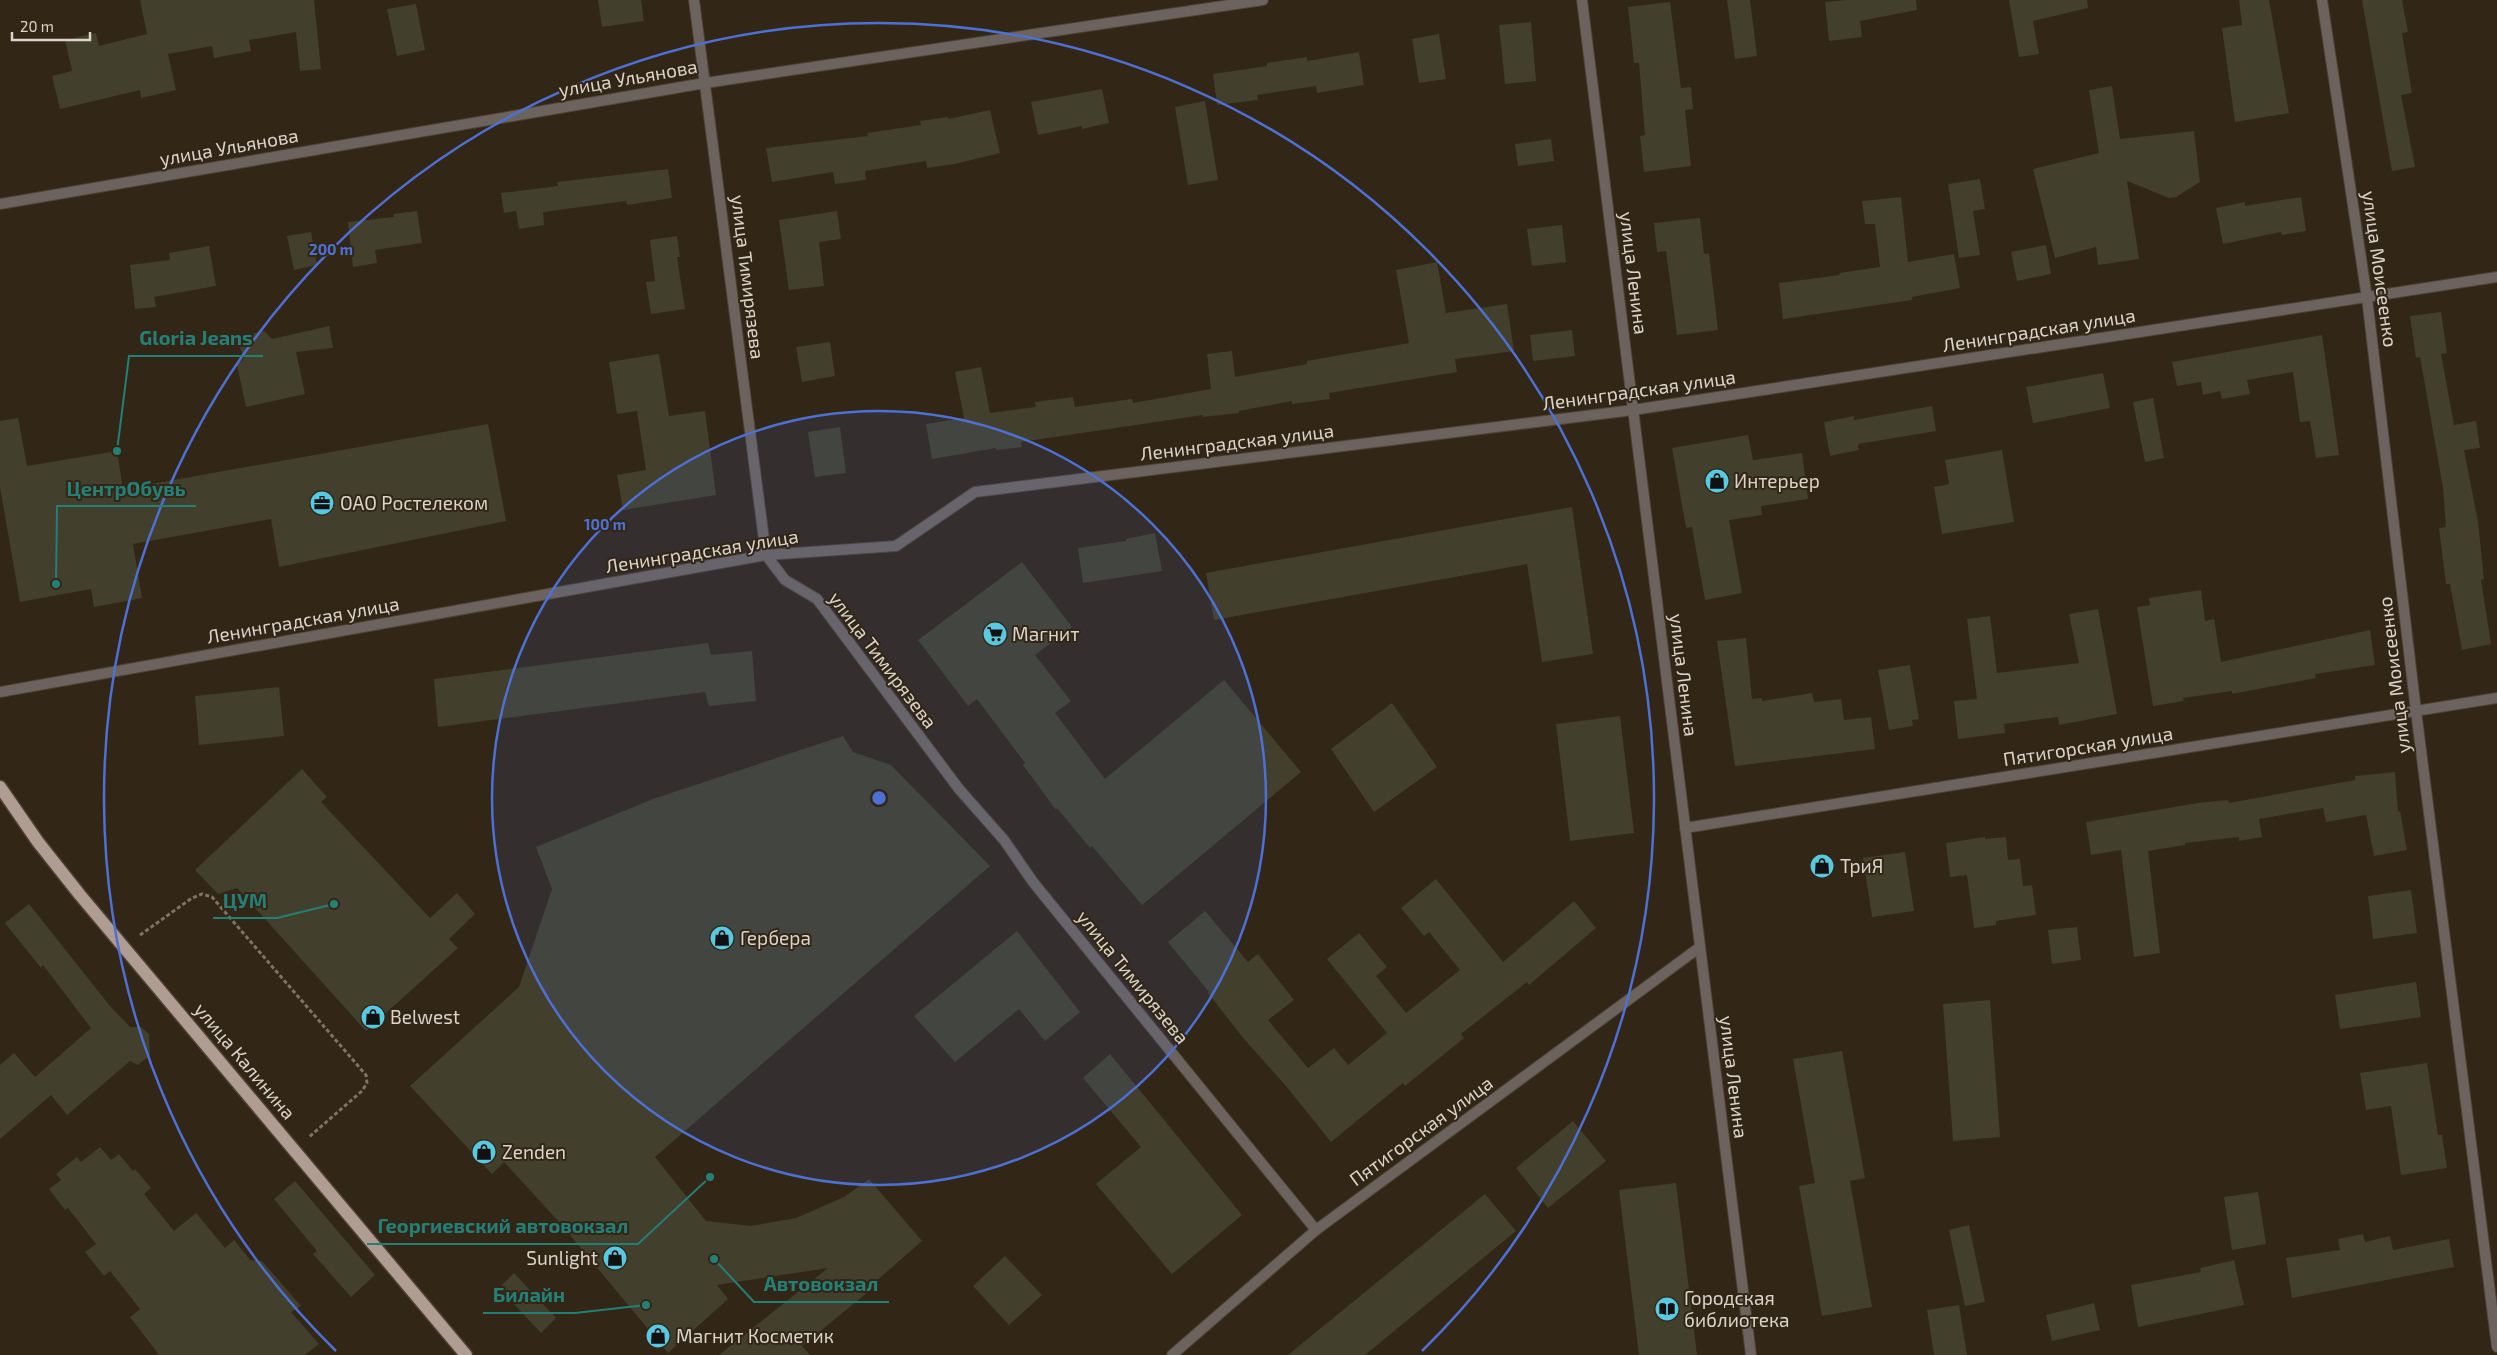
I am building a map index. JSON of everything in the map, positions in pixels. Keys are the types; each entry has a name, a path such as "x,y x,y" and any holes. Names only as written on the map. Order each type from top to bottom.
{"main road":[{"name":"улица Калинина","path":"0,787 38,842 466,1355"}],"street":[{"name":"улица Тимирязева","path":"694,0 766,555 785,580 818,599 959,789 1004,840 1033,882 1316,1230"},
{"name":"улица Ульянова","path":"0,204 705,83 1264,0"},
{"name":"улица Ленина","path":"1582,0 1752,1355"},
{"name":"улица Моисеенко","path":"2322,0 2368,298 2416,711 2497,1347"},
{"name":"Ленинградская улица","path":"0,692 766,555 896,546 975,492 1633,410 2497,277"},
{"name":"Пятигорская улица","path":"1685,828 2497,698"},
{"name":"Пятигорская улица","path":"1172,1355 1316,1230 1700,947"}],"path":[{"path":"125,946 192,898 202,894 212,897 366,1074 367,1083 362,1091 295,1150"}],"building":[{"path":"140,0 314,0 321,69 300,71 296,32 249,40 251,51 214,58 212,46 168,54 176,90 141,98 140,90 60,109 52,76 72,71 65,40 96,33 99,46 147,34"},
{"path":"598,0 641,0 644,21 602,27"},
{"path":"1727,0 1750,0 1757,56 1735,59"},
{"path":"1846,0 1916,0 1917,10 1860,21 1862,37 1829,41 1825,2"},
{"path":"2009,0 2087,0 2088,8 2033,21 2039,54 2019,57"},
{"path":"2239,0 2269,0 2289,113 2235,122 2222,28 2242,25"},
{"path":"2362,0 2402,0 2408,32 2402,33 2412,93 2401,95 2415,167 2392,171"},
{"path":"1670,2 1681,88 1691,87 1693,109 1685,110 1691,166 1644,172 1640,136 1645,135 1639,63 1634,63 1628,7"},
{"path":"416,4 425,50 397,56 387,9"},
{"path":"1531,22 1536,81 1505,84 1499,25"},
{"path":"1439,34 1446,79 1419,83 1412,39"},
{"path":"1359,52 1364,85 1317,93 1316,86 1257,95 1258,100 1217,105 1213,74 1267,66 1267,63 1307,57 1307,61"},
{"path":"2112,86 2120,139 2194,131 2200,182 2176,197 2169,198 2127,181 2139,259 2098,265 2096,247 2055,258 2033,169 2099,153 2089,90"},
{"path":"1102,89 1109,123 1082,129 1082,126 1038,135 1031,102"},
{"path":"1205,101 1218,180 1188,185 1175,107"},
{"path":"990,110 1000,153 955,164 927,168 926,161 865,171 866,180 835,184 833,172 772,182 766,148 868,136 867,133 921,125 920,121 948,117 948,119"},
{"path":"1551,139 1554,161 1518,166 1515,144"},
{"path":"668,169 672,198 627,205 626,201 543,212 544,225 519,229 516,211 504,213 501,193 558,186 557,182"},
{"path":"1980,179 1985,209 1973,211 1980,255 1959,258 1948,184"},
{"path":"1901,197 1908,262 1954,254 1960,288 1912,297 1912,300 1783,319 1779,283 1840,275 1839,273 1880,267 1875,224 1865,224 1862,201"},
{"path":"2301,197 2306,231 2282,235 2281,232 2223,244 2216,208 2245,202 2245,206"},
{"path":"417,211 422,243 375,250 377,263 353,267 348,222 394,217 393,214"},
{"path":"837,211 841,239 819,242 824,286 789,290 779,220"},
{"path":"1700,218 1704,254 1709,253 1718,330 1677,335 1666,251 1657,252 1654,223"},
{"path":"1562,225 1566,262 1532,266 1527,229"},
{"path":"311,232 317,265 294,270 287,236"},
{"path":"677,236 680,257 677,257 685,309 651,314 646,282 655,281 650,240"},
{"path":"2046,245 2051,274 2017,281 2011,252"},
{"path":"209,246 216,286 154,297 156,307 135,309 130,265 170,260 169,253"},
{"path":"1437,262 1446,313 1507,304 1514,351 1455,359 1457,372 1329,393 1330,399 1292,404 1292,401 1239,411 1239,413 1203,417 1203,415 1021,442 1022,447 996,450 996,448 932,459 926,424 964,418 955,372 981,367 990,413 1036,407 1035,402 1073,397 1075,407 1132,399 1133,403 1211,389 1207,354 1232,351 1235,377 1307,364 1307,361 1409,343 1396,270"},
{"path":"2441,312 2447,353 2441,354 2454,425 2476,421 2480,448 2464,450 2478,522 2484,579 2481,580 2491,644 2462,650 2450,584 2446,584 2439,528 2446,527 2443,488 2420,357 2416,358 2410,316"},
{"path":"329,326 333,348 296,352 305,394 246,407 237,365 244,358 238,343 244,336 264,331 272,339"},
{"path":"1572,330 1575,356 1533,361 1530,335"},
{"path":"2322,335 2339,455 2316,458 2310,421 2300,422 2293,372 2247,380 2250,394 2222,399 2220,391 2203,395 2201,382 2177,386 2172,362"},
{"path":"830,342 835,376 802,382 796,347"},
{"path":"659,354 669,416 705,411 716,495 623,510 617,475 646,470 637,411 617,414 609,362"},
{"path":"2103,373 2110,408 2033,423 2026,387"},
{"path":"2153,398 2164,458 2145,462 2133,402"},
{"path":"1932,406 1936,431 1858,444 1859,450 1830,456 1824,422 1854,416 1854,420"},
{"name":"ОАО Ростелеком","path":"18,418 27,466 117,451 123,489 488,424 506,521 279,567 271,519 133,544 142,598 94,607 91,589 20,602 0,487 0,421"},
{"path":"840,427 846,473 815,477 808,432"},
{"path":"1748,435 1753,460 1802,453 1808,499 1761,506 1762,515 1729,520 1742,593 1705,600 1692,527 1686,528 1672,448"},
{"path":"2002,450 2014,522 1942,534 1934,487 1949,484 1945,460"},
{"path":"1572,507 1593,654 1542,662 1527,564 1214,620 1206,573"},
{"path":"1155,533 1162,571 1083,583 1078,548 1126,541 1126,539"},
{"path":"1022,562 1072,627 1035,655 1071,701 1055,713 1105,779 1224,680 1301,772 1142,905 1092,846 1090,848 1057,808 1056,810 1023,765 1025,763 977,699 968,706 918,640"},
{"path":"2201,590 2205,621 2214,619 2221,662 2370,630 2375,665 2315,674 2316,678 2232,694 2232,691 2183,698 2184,701 2153,706 2137,607 2150,605 2149,598"},
{"path":"2098,609 2117,714 2059,725 2058,717 2004,724 2005,733 1958,739 1954,701 1977,699 1967,619 1990,616 1997,673 2079,663 2069,614"},
{"path":"1746,638 1752,699 1762,698 1762,701 1812,693 1814,702 1841,699 1844,720 1871,717 1875,749 1735,766 1717,641"},
{"path":"708,643 711,655 752,651 756,701 709,706 705,692 438,727 434,679"},
{"path":"1910,665 1919,719 1912,720 1913,726 1889,730 1878,670"},
{"path":"279,687 284,736 199,745 195,696"},
{"path":"1392,703 1437,767 1374,812 1331,749"},
{"path":"1620,716 1634,833 1570,841 1556,724"},
{"name":"Гербера","path":"843,736 853,752 891,765 990,866 655,1157 706,1221 751,1226 796,1218 844,1197 869,1179 922,1241 866,1290 868,1292 802,1346 810,1355 719,1355 828,1268 717,1285 728,1299 668,1353 560,1223 504,1162 492,1174 410,1086 519,987 552,889 536,847 653,799"},
{"path":"302,769 327,797 321,802 430,918 457,893 475,914 449,939 458,948 366,1031 237,888 218,894 195,870"},
{"path":"2395,772 2398,812 2400,811 2407,850 2374,856 2366,815 2326,822 2323,808 2259,819 2262,837 2239,841 2239,837 2185,843 2185,845 2148,851 2160,953 2134,957 2121,850 2091,855 2086,822 2198,803 2228,800 2229,803 2355,780 2355,776"},
{"path":"1985,837 1985,839 2006,837 2008,860 2020,859 2023,886 2032,885 2036,915 1996,921 1996,925 1974,928 1967,875 1950,877 1946,843"},
{"path":"1905,852 1914,911 1872,917 1863,858"},
{"path":"1436,879 1503,962 1574,901 1596,928 1529,985 1527,982 1461,1034 1464,1038 1405,1086 1403,1083 1331,1142 1286,1086 1244,1039 1168,942 1205,911 1248,962 1258,954 1294,1000 1268,1020 1308,1068 1334,1048 1348,1065 1387,1033 1327,959 1359,933 1387,967 1376,976 1406,1013 1460,970 1429,932 1424,936 1401,908"},
{"path":"2411,890 2417,933 2373,939 2368,896"},
{"path":"29,904 110,1006 130,1027 141,1027 149,1034 150,1055 138,1065 130,1061 67,1115 51,1095 0,1139 0,1065 14,1053 35,1077 91,1028 43,965 41,968 5,923"},
{"path":"2077,927 2081,960 2052,964 2048,930"},
{"path":"1017,931 1080,1012 1045,1041 1019,1009 955,1062 914,1016"},
{"path":"2416,982 2421,1017 2340,1029 2335,995"},
{"path":"1990,1000 2000,1137 1953,1141 1943,1004"},
{"path":"1842,1051 1865,1178 1850,1181 1872,1307 1822,1316 1799,1186 1815,1183 1793,1059"},
{"path":"1110,1054 1242,1215 1172,1274 1096,1184 1141,1147 1083,1078"},
{"path":"2427,1063 2438,1135 2442,1135 2447,1168 2401,1175 2391,1106 2366,1110 2360,1073"},
{"path":"1573,1121 1606,1161 1548,1208 1516,1168"},
{"path":"100,1147 111,1160 119,1154 133,1171 135,1169 151,1188 144,1194 174,1231 196,1213 225,1248 234,1240 250,1260 262,1261 301,1306 291,1312 319,1344 305,1355 159,1355 130,1317 140,1309 110,1271 104,1276 85,1252 96,1244 68,1208 65,1210 49,1189 61,1180 56,1174 77,1157 81,1162"},
{"path":"295,1181 375,1275 351,1297 313,1254 317,1251 274,1199"},
{"path":"1676,1183 1697,1355 1639,1355 1619,1190"},
{"path":"2258,1192 2266,1244 2232,1250 2224,1197"},
{"path":"1485,1194 1516,1231 1365,1355 1288,1355"},
{"path":"1969,1225 1985,1302 1965,1306 1949,1230"},
{"path":"2363,1234 2365,1242 2390,1236 2393,1250 2449,1239 2454,1267 2292,1298 2286,1258 2340,1250 2338,1239"},
{"path":"1005,1256 1042,1295 1009,1325 973,1286"},
{"path":"2234,1260 2244,1305 2138,1327 2131,1285 2201,1272 2200,1268"},
{"path":"514,1273 556,1318 541,1333 499,1288"},
{"path":"2094,1303 2100,1330 2052,1341 2046,1315"},
{"path":"1959,1305 1967,1355 1934,1355 1927,1310"}],"place":[{"name":"Gloria Jeans","path":"117,451"},
{"name":"Интерьер","path":"1717,481"},
{"name":"ОАО Ростелеком","path":"322,503"},
{"name":"ЦентрОбувь","path":"56,584"},
{"name":"Магнит","path":"995,634"},
{"name":"ТриЯ","path":"1822,866"},
{"name":"ЦУМ","path":"334,904"},
{"name":"Гербера","path":"722,938"},
{"name":"Belwest","path":"373,1017"},
{"name":"Zenden","path":"484,1152"},
{"name":"Георгиевский автовокзал","path":"710,1177"},
{"name":"Sunlight","path":"615,1258"},
{"name":"Автовокзал","path":"714,1259"},
{"name":"Билайн","path":"646,1305"},
{"name":"Городская библиотека","path":"1667,1309"},
{"name":"Магнит Косметик","path":"658,1336"}]}
